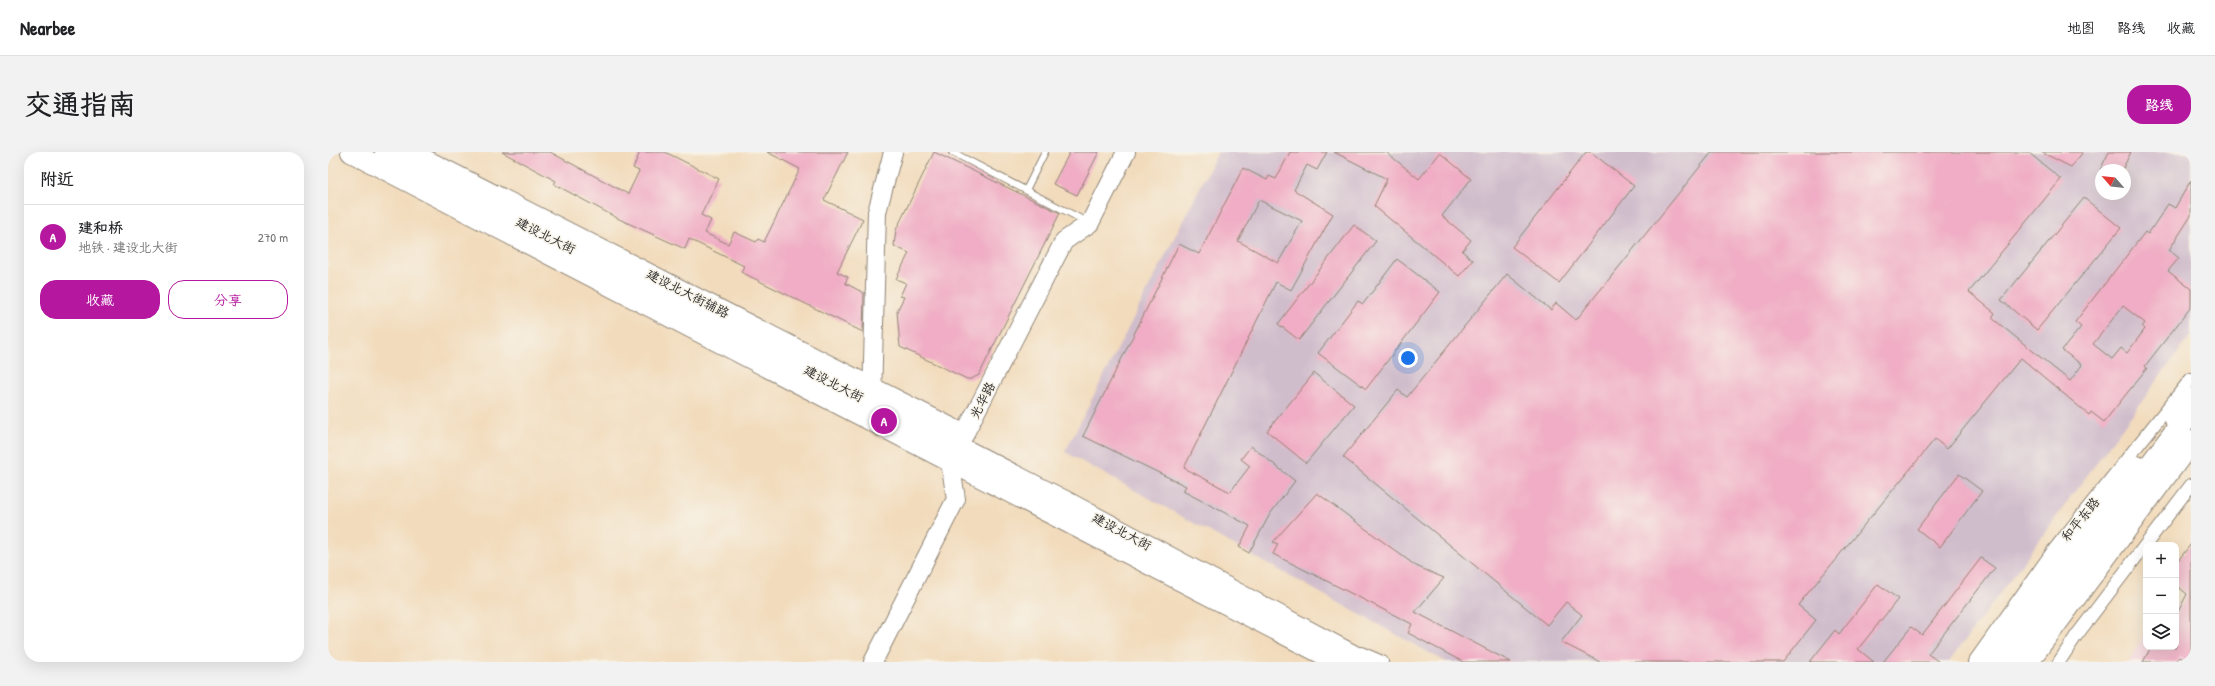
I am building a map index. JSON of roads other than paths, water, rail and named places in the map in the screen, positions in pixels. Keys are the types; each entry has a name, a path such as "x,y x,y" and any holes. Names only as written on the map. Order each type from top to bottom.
{"highway":[{"name":"和平东路","path":"1996,660 2018,642 2191,411"},
{"path":"2027,662 2191,441"}],"main road":[{"path":"351,152 958,448"},
{"name":"建设北大街","path":"385,152 872,395 958,448 1067,502 1313,641 1366,662"},
{"path":"1313,641 1338,662"}],"street":[{"name":"建设北大街辅路","path":"412,152 872,395"},
{"path":"872,395 877,212 892,152"},
{"name":"光华路","path":"958,448 1064,241 1090,223 1126,152"},
{"name":"和平东路","path":"1974,662 2053,551 2191,379"},
{"name":"和平东路","path":"1996,660 2027,602 2191,397"},
{"path":"873,662 956,499 958,448"},
{"path":"2041,662 2191,457"},
{"path":"2059,662 2076,636 2191,485"},
{"path":"1313,641 1329,662"},
{"path":"1313,641 1382,662"}],"lane":[{"path":"952,152 961,154 1090,223"},
{"path":"1026,190 1045,152"}],"place":[{"name":"建和桥","path":"884,421"}]}
